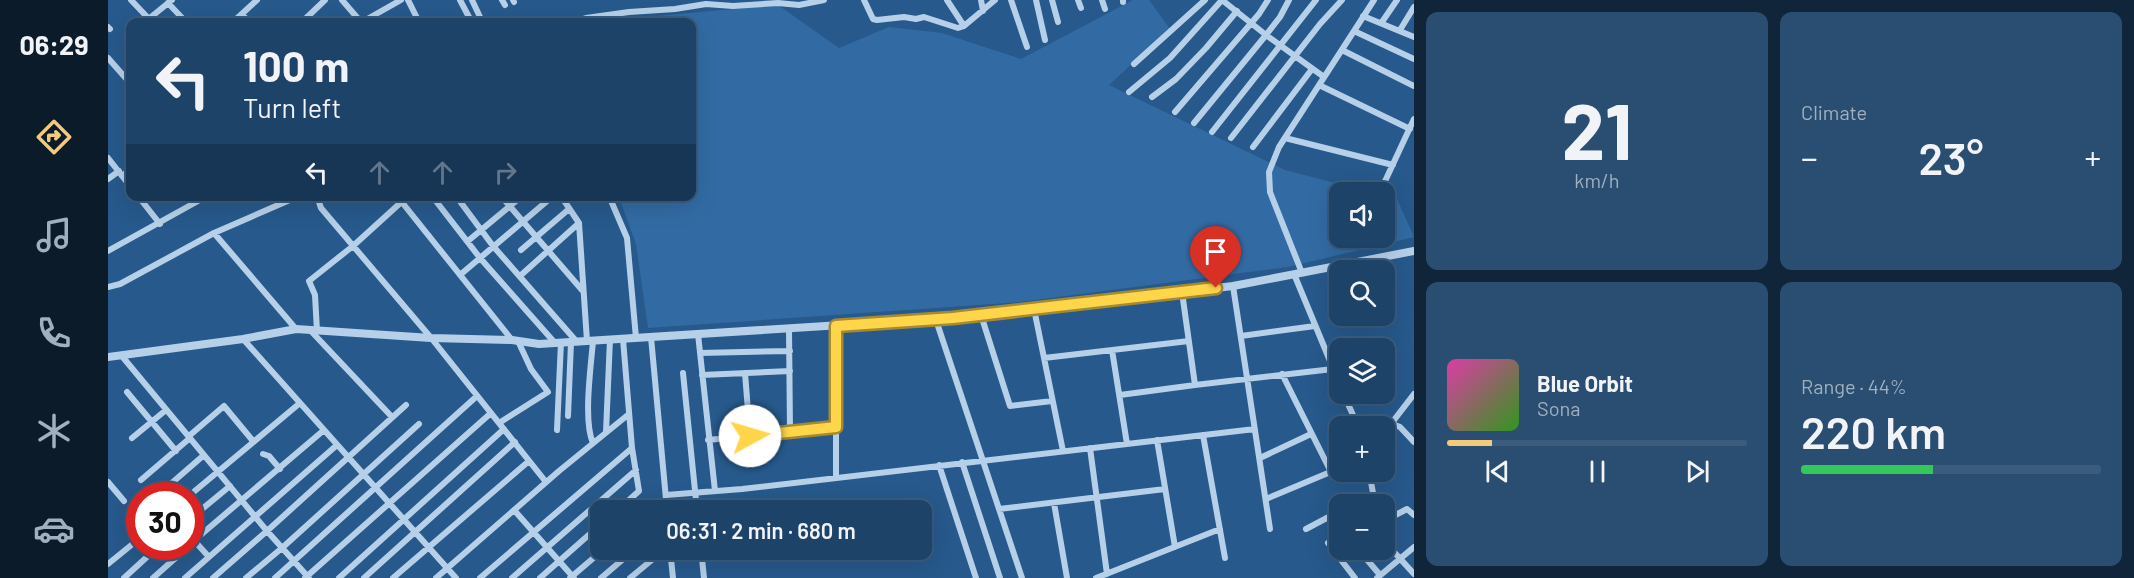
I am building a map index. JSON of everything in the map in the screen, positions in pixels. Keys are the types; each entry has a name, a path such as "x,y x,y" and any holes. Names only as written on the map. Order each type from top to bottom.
{"street":[{"path":"131,0 147,18"},
{"path":"238,18 257,0"},
{"path":"306,18 325,0"},
{"path":"342,0 356,18"},
{"path":"367,18 402,0"},
{"path":"408,0 417,18"},
{"path":"460,0 469,18"},
{"path":"472,0 480,17"},
{"path":"664,0 667,9"},
{"path":"677,0 680,8"},
{"path":"586,18 680,8 693,3 733,6 778,3 802,5 824,0"},
{"path":"864,0 873,19 916,20 924,17 958,28 964,26 995,0"},
{"path":"947,0 964,26"},
{"path":"981,0 983,10"},
{"path":"1011,0 1026,47"},
{"path":"1036,0 1045,40"},
{"path":"1052,0 1058,22"},
{"path":"1078,0 1081,8"},
{"path":"1102,0 1105,9"},
{"path":"1134,64 1205,0"},
{"path":"1129,93 1170,58 1222,0 1294,57 1324,77"},
{"path":"1175,112 1268,0"},
{"path":"1194,123 1266,35 1289,0"},
{"path":"1212,132 1316,0"},
{"path":"1232,138 1294,57 1342,0"},
{"path":"1329,359 1315,326 1268,182 1274,159 1285,138 1374,0"},
{"path":"1382,22 1397,0"},
{"path":"151,18 170,2 183,18"},
{"path":"1400,30 1414,8"},
{"path":"1152,97 1176,79 1237,11"},
{"path":"242,15 245,18"},
{"path":"1363,16 1414,37"},
{"path":"1354,31 1414,59"},
{"path":"1342,50 1414,86"},
{"path":"108,58 126,78"},
{"path":"1253,147 1312,69"},
{"path":"1320,85 1410,129"},
{"path":"1385,182 1414,119"},
{"path":"1285,138 1393,165"},
{"path":"108,158 126,181"},
{"path":"108,179 126,172"},
{"path":"142,201 160,224"},
{"path":"108,251 199,201"},
{"path":"108,287 120,284 214,233 288,201"},
{"path":"319,201 321,208 431,338 546,482"},
{"path":"392,417 314,331 315,295 309,281 353,246 397,201"},
{"path":"339,578 502,426 548,392 515,341 401,201"},
{"path":"436,201 480,258 558,343 557,430"},
{"path":"460,201 574,342 568,416"},
{"path":"505,201 582,291"},
{"path":"468,241 516,201"},
{"path":"460,276 548,201"},
{"path":"564,201 579,223 582,291 590,341 589,422 593,443"},
{"path":"611,201 627,238 636,338"},
{"path":"521,250 569,208"},
{"path":"520,276 579,223"},
{"path":"214,233 296,329"},
{"path":"108,357 243,339 296,329 539,344 936,320 1233,286 1414,251"},
{"path":"1233,286 1270,529"},
{"path":"1182,292 1195,385"},
{"path":"1034,309 1063,451"},
{"path":"981,315 1010,406 1053,401"},
{"path":"936,320 1022,578"},
{"path":"836,326 836,477"},
{"path":"1241,336 1315,326"},
{"path":"789,328 790,432"},
{"path":"698,334 715,491"},
{"path":"651,337 666,500"},
{"path":"243,339 456,578"},
{"path":"606,432 610,339"},
{"path":"623,339 632,448 639,491 629,500"},
{"path":"1044,358 1189,342"},
{"path":"1112,350 1128,444"},
{"path":"700,353 790,351"},
{"path":"121,355 307,577 491,413"},
{"path":"1120,395 1329,369"},
{"path":"702,375 790,371"},
{"path":"683,373 696,500"},
{"path":"745,373 750,436"},
{"path":"1282,374 1329,470"},
{"path":"127,392 176,451"},
{"path":"1395,419 1414,394"},
{"path":"275,578 477,396"},
{"path":"204,483 300,403"},
{"path":"213,578 406,405"},
{"path":"141,480 224,406 253,441"},
{"path":"132,438 166,410"},
{"path":"436,578 546,482 629,414"},
{"path":"246,578 419,424"},
{"path":"1395,425 1400,427 1414,442"},
{"path":"708,440 836,427"},
{"path":"666,495 1255,429"},
{"path":"204,532 243,502 324,430"},
{"path":"1260,458 1311,434"},
{"path":"1203,435 1225,558"},
{"path":"1157,440 1175,547"},
{"path":"364,578 515,442"},
{"path":"185,578 338,445"},
{"path":"480,578 632,448"},
{"path":"1090,448 1107,574"},
{"path":"263,454 269,456 280,469"},
{"path":"173,482 204,455"},
{"path":"393,578 529,461"},
{"path":"962,462 1000,578"},
{"path":"939,465 976,578"},
{"path":"512,578 636,470"},
{"path":"1266,499 1329,472"},
{"path":"108,482 123,501"},
{"path":"204,507 230,486"},
{"path":"999,509 1165,489"},
{"path":"1054,503 1066,578"},
{"path":"1395,515 1407,509 1414,515"},
{"path":"514,510 572,577 591,560"},
{"path":"1306,529 1329,517"},
{"path":"1096,578 1220,529"},
{"path":"540,578 590,534"},
{"path":"1328,543 1355,578"},
{"path":"1366,560 1379,577 1414,547"},
{"path":"108,564 126,549"},
{"path":"204,553 209,557"},
{"path":"1395,553 1414,573 1407,578"},
{"path":"124,578 144,560"},
{"path":"153,578 172,560"},
{"path":"601,578 622,560"},
{"path":"630,578 652,560"},
{"path":"671,560 673,578"},
{"path":"702,560 704,578"}],"shaded area":[{"path":"1133,0 1149,0 1170,29 1109,85 1285,170 1331,182 1329,182 1329,248 1368,248 1288,267 1020,302 648,328 636,244 620,201 696,201 696,18 634,18 778,5 839,48 889,27 942,33 1021,59"},
{"path":"1395,198 1397,199 1414,237 1395,242"}],"route":[{"path":"750,436 836,427 836,326 953,318 1216,288"}]}
